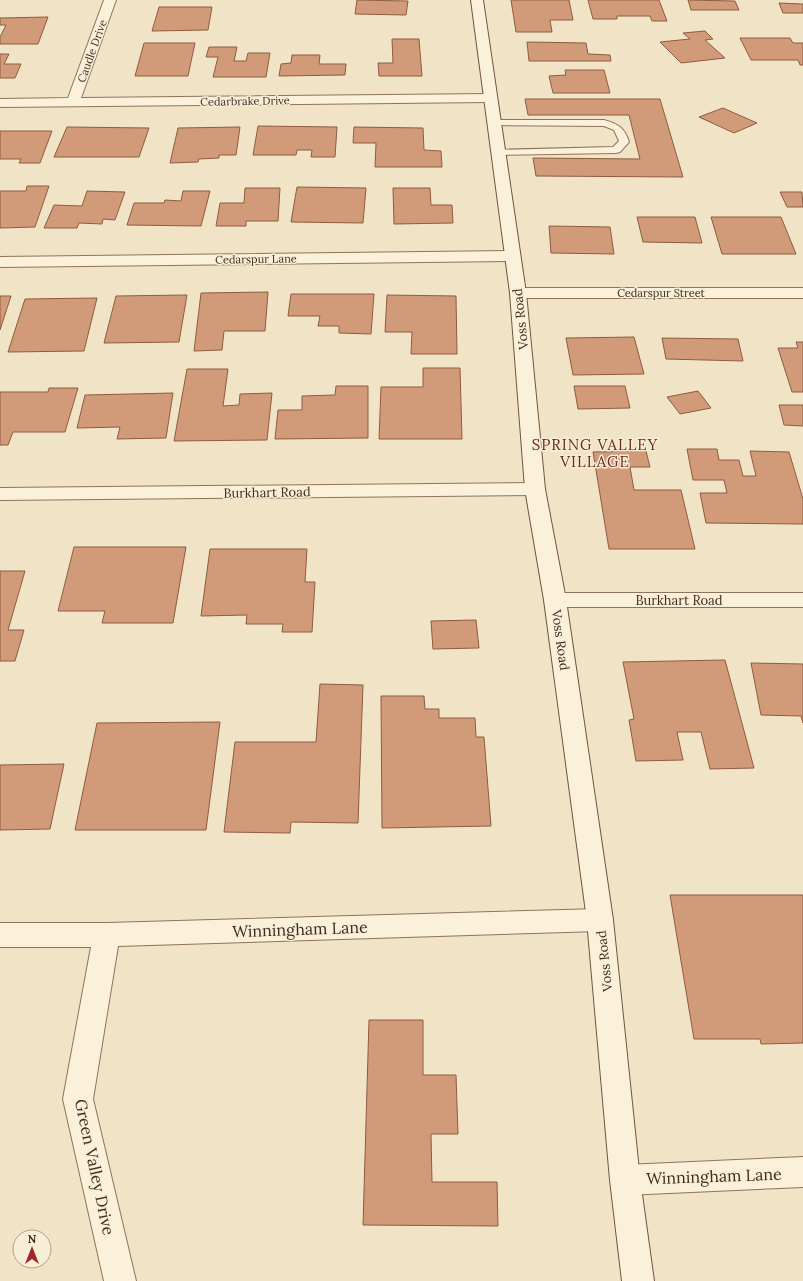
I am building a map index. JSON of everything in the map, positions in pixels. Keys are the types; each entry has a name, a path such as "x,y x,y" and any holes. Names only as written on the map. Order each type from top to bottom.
{"street":[{"name":"Caudle Drive","path":"73,103 110,0"},
{"name":"Voss Road","path":"477,0 497,152 518,293 535,489 555,600 600,920 625,1180 638,1281"},
{"name":"Cedarbrake Drive","path":"0,103 490,98"},
{"name":"Cedarspur Lane","path":"0,262 512,256"},
{"name":"Cedarspur Street","path":"518,293 803,294"},
{"name":"Burkhart Road","path":"0,494 535,489"},
{"name":"Burkhart Road","path":"555,600 803,600"},
{"name":"Winningham Lane","path":"0,935 107,935 600,920"},
{"name":"Green Valley Drive","path":"107,935 78,1099 120,1281"},
{"name":"Winningham Lane","path":"625,1180 803,1172"}],"lane":[{"path":"493,123 604,123 617,127 621,132 624,142 616,150 497,152"}],"building":[{"path":"357,0 408,1 406,15 355,14"},
{"path":"511,0 569,0 573,20 550,20 552,32 516,32"},
{"path":"588,0 659,0 667,21 652,21 650,16 617,16 617,19 593,19"},
{"path":"688,0 735,1 739,10 691,10"},
{"path":"779,3 803,4 803,13 783,13"},
{"path":"159,7 212,7 208,30 152,31"},
{"path":"48,17 38,44 0,44 0,37 6,25 0,25 0,18"},
{"path":"705,31 713,39 705,40 725,58 681,63 660,42 690,39 683,33"},
{"path":"740,38 790,38 793,43 803,43 803,65 800,65 798,60 751,60"},
{"path":"392,39 419,39 422,76 379,76 378,63 393,63"},
{"path":"527,42 586,43 588,54 610,55 611,61 529,61"},
{"path":"144,43 195,43 188,76 135,76"},
{"path":"209,47 237,47 234,61 246,61 248,53 270,53 266,77 213,77 218,57 206,57"},
{"path":"0,54 9,54 4,64 21,64 15,78 0,78"},
{"path":"292,55 320,55 319,64 346,64 345,75 279,76 281,64 291,63"},
{"path":"565,70 604,70 610,93 553,93 549,76 566,75"},
{"path":"525,99 660,99 683,177 536,176 533,158 640,159 629,115 528,115"},
{"path":"723,108 757,123 734,133 699,117"},
{"path":"258,126 337,127 335,157 311,157 312,150 297,150 296,155 253,155"},
{"path":"67,127 149,128 139,157 54,157"},
{"path":"240,127 236,155 219,155 219,158 199,159 198,162 170,163 178,128"},
{"path":"354,127 423,128 424,150 441,151 442,167 375,167 376,143 353,143"},
{"path":"0,131 52,131 40,163 19,163 21,159 0,159"},
{"path":"27,186 49,186 35,227 0,228 0,191 26,191"},
{"path":"297,187 366,188 363,223 291,222"},
{"path":"245,188 280,188 278,221 246,221 246,226 216,226 220,203 244,203"},
{"path":"393,188 430,188 431,205 452,205 453,223 394,224"},
{"path":"87,191 125,192 115,220 103,219 102,224 79,223 77,228 44,228 54,205 82,206"},
{"path":"183,191 210,191 201,226 127,225 134,203 164,203 165,200 181,201"},
{"path":"780,192 802,192 803,207 787,207"},
{"path":"637,217 695,217 702,243 643,242"},
{"path":"711,217 781,217 796,254 722,254"},
{"path":"549,226 610,227 614,254 551,253"},
{"path":"268,292 265,331 224,331 222,350 194,351 201,293"},
{"path":"291,294 374,294 371,334 339,333 339,326 318,326 320,316 288,316"},
{"path":"187,295 179,342 104,343 116,296"},
{"path":"387,295 456,296 457,354 411,354 412,332 385,332"},
{"path":"0,296 11,296 0,330"},
{"path":"97,298 84,351 8,352 25,299"},
{"path":"634,337 644,374 573,375 566,338"},
{"path":"662,338 738,339 743,361 666,359"},
{"path":"796,342 803,342 803,392 792,392 778,348 798,348"},
{"path":"423,368 460,368 462,439 379,439 381,387 423,387"},
{"path":"187,369 228,369 223,406 239,405 240,394 272,393 267,440 174,441"},
{"path":"336,386 368,386 368,438 275,439 278,410 302,410 302,396 335,395"},
{"path":"574,386 625,386 630,408 578,409"},
{"path":"49,388 78,388 65,432 13,432 8,445 0,445 0,392 48,392"},
{"path":"698,391 711,408 680,414 667,397"},
{"path":"173,393 166,438 117,439 120,427 77,428 85,395"},
{"path":"779,405 803,405 803,426 784,425"},
{"path":"687,449 717,449 719,460 739,460 743,476 756,476 750,451 789,452 803,499 803,524 706,523 700,493 727,493 724,480 693,480"},
{"path":"646,451 650,467 630,467 634,490 681,490 695,549 609,549 593,452"},
{"path":"74,547 186,547 173,623 102,623 105,611 58,611"},
{"path":"210,549 307,549 305,582 315,582 312,632 282,632 283,624 246,624 247,615 201,616"},
{"path":"0,571 25,571 8,630 24,630 15,661 0,661"},
{"path":"476,620 479,648 433,649 431,621"},
{"path":"725,660 754,768 710,769 701,732 677,732 683,760 636,761 629,720 634,719 623,662"},
{"path":"751,663 803,664 803,723 801,716 761,715"},
{"path":"320,684 363,685 358,823 291,822 290,833 224,832 235,742 316,742"},
{"path":"381,696 424,696 425,709 439,709 439,718 475,718 476,737 484,737 491,826 382,828"},
{"path":"220,722 206,830 75,830 97,723"},
{"path":"64,764 50,829 0,830 0,765"},
{"path":"670,895 803,895 803,1043 761,1044 760,1039 694,1039"},
{"path":"369,1020 423,1020 423,1075 456,1075 458,1134 431,1134 432,1182 497,1182 498,1226 363,1225"}],"district":[{"name":"SPRING VALLEY VILLAGE","path":"595,454"}]}
